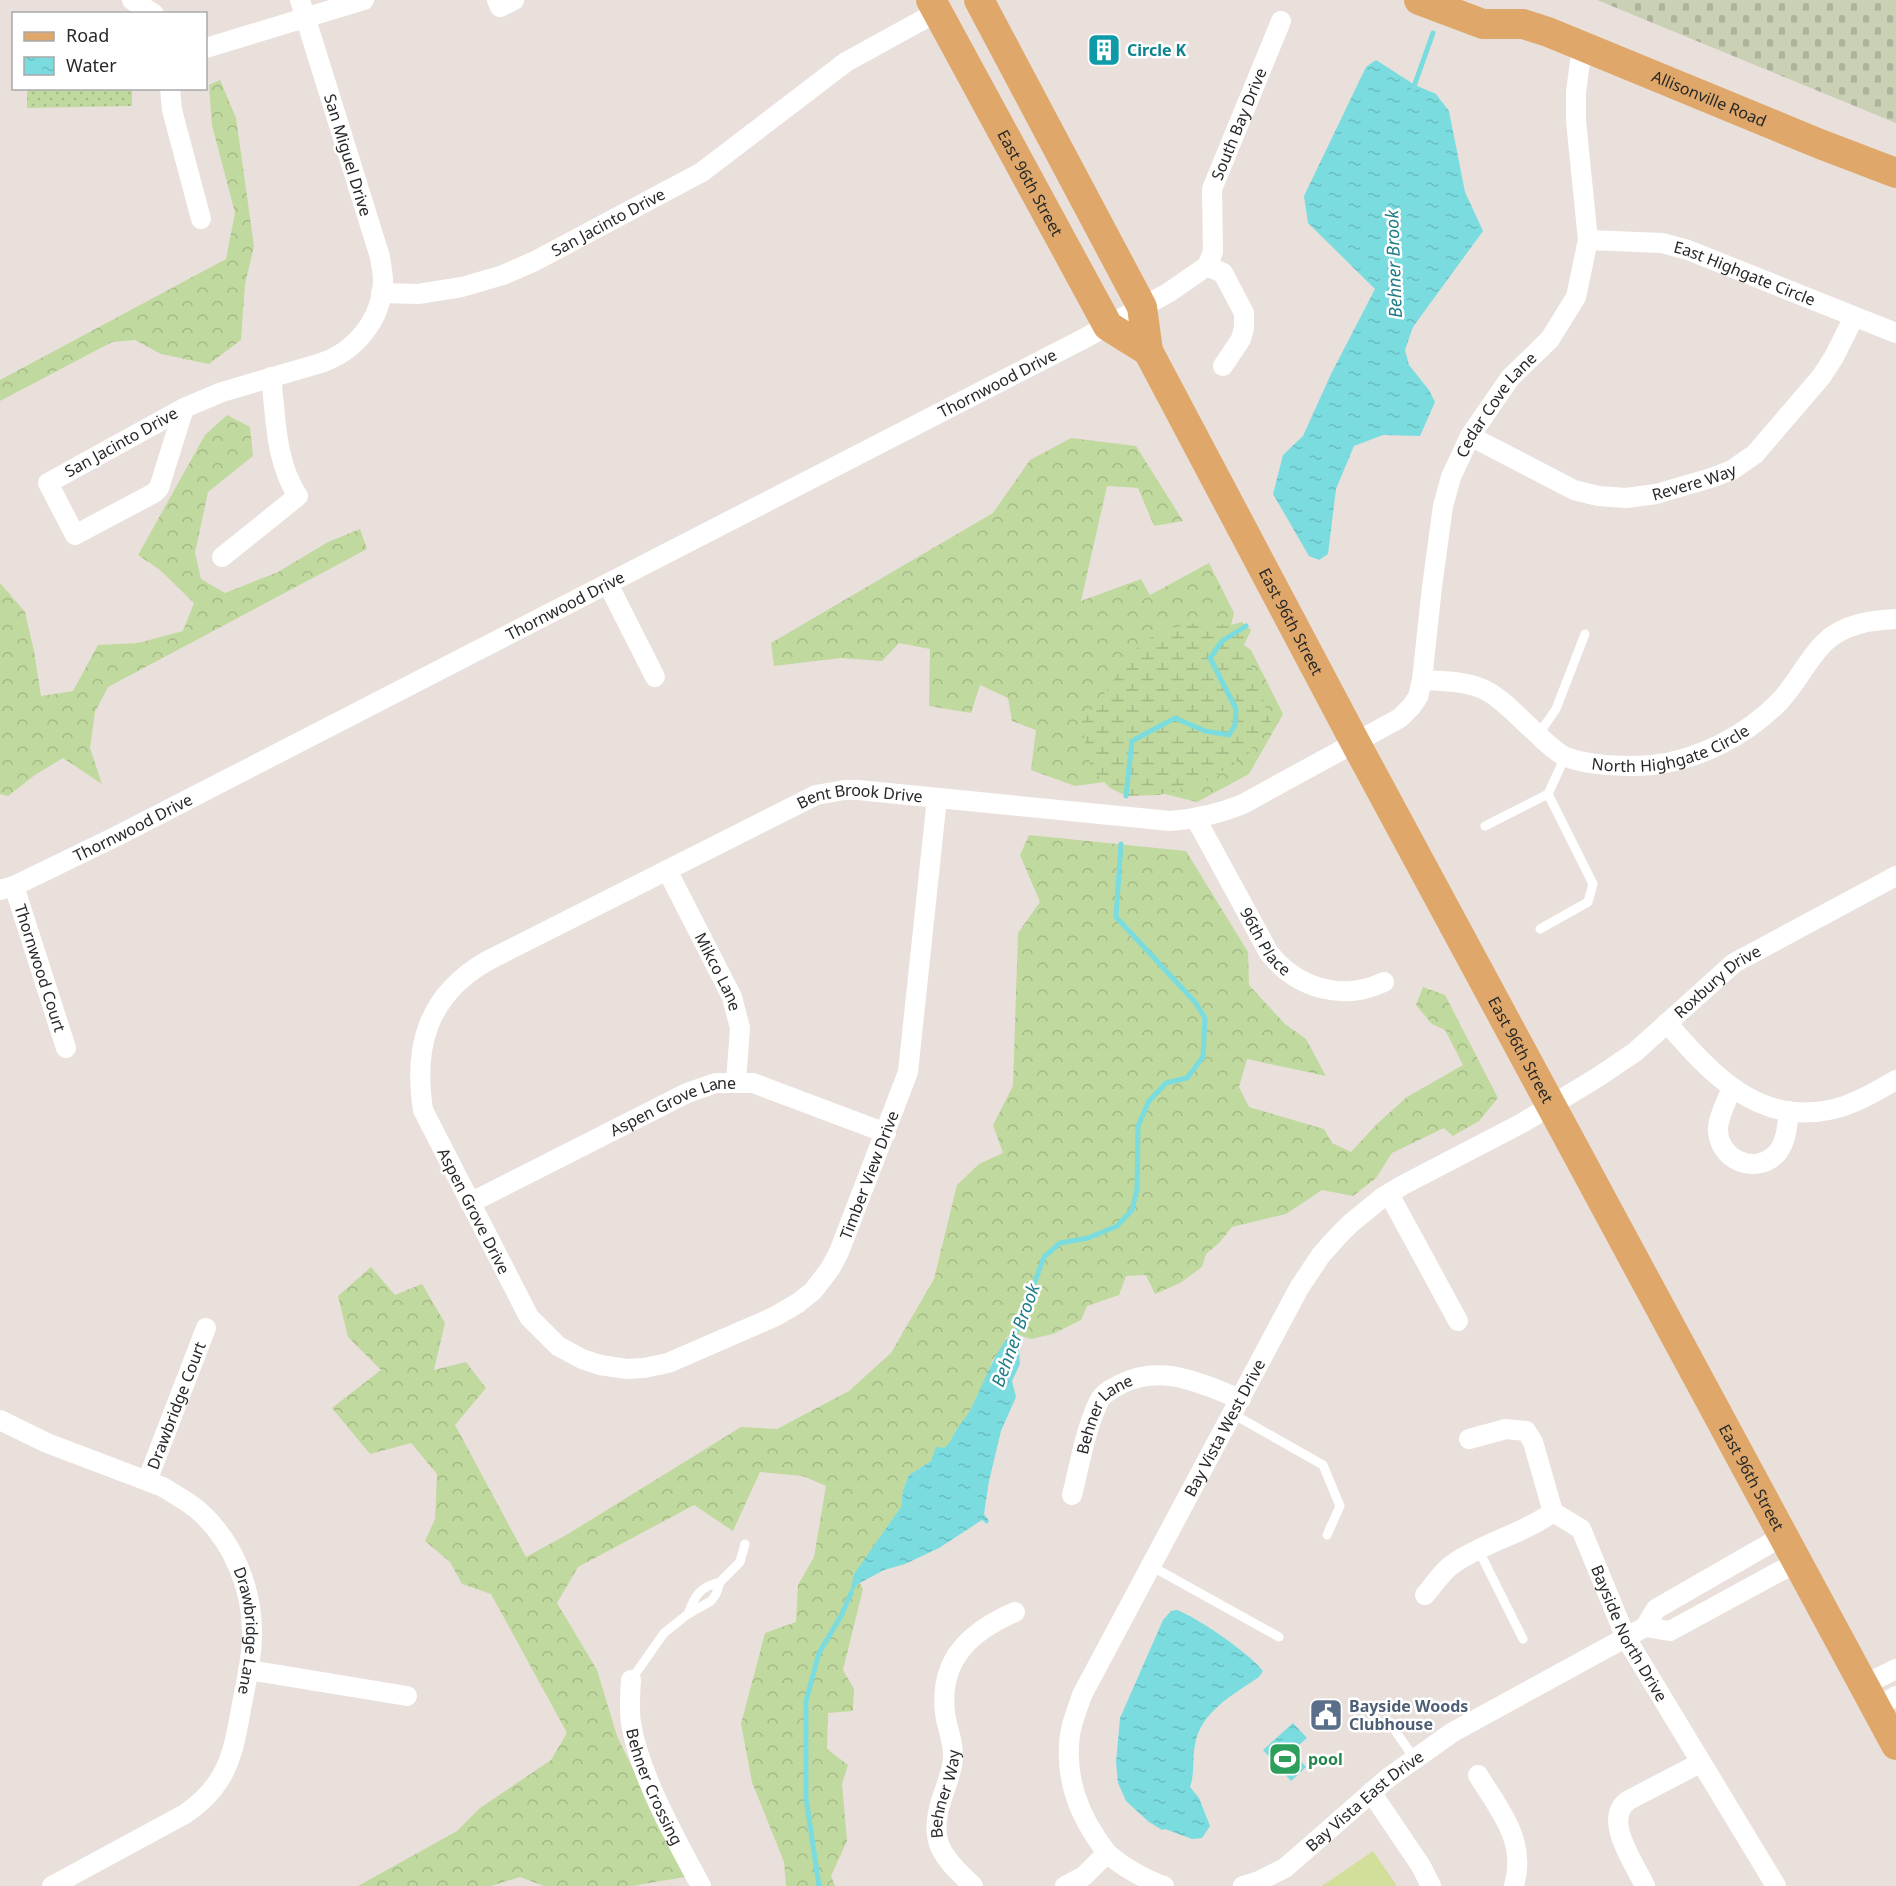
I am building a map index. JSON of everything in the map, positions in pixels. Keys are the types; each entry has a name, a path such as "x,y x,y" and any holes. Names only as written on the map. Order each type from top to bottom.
{"main road":[{"name":"East 96th Street","path":"979,0 1048,128 1126,316"},
{"path":"999,0 1045,93 1048,128"},
{"name":"Allisonville Road","path":"1419,0 1483,24 1523,24 1548,32 1896,173"},
{"name":"Allisonville Road","path":"1492,0 1523,24"},
{"name":"East 96th Street","path":"934,6 1148,351 1790,1549 1879,1696 1896,1745"}],"street":[{"path":"132,0 151,12"},
{"path":"207,48 303,9 364,0"},
{"path":"497,0 500,7 514,0"},
{"name":"San Jacinto Drive","path":"184,408 159,488 75,535 48,483 184,408 222,392 321,363 345,352 369,327 381,293 418,294 462,287 503,275 535,261 702,172 850,59 934,6"},
{"name":"San Miguel Drive","path":"303,9 380,257 383,281 381,293"},
{"name":"South Bay Drive","path":"1207,266 1213,252 1212,189 1281,21"},
{"name":"Cedar Cove Lane","path":"1356,742 1400,718 1412,707 1418,697 1443,506 1451,477 1470,436 1510,378 1550,339 1576,297 1588,240 1576,122 1576,92 1582,47"},
{"path":"170,90 172,110 201,219"},
{"name":"East Highgate Circle","path":"1588,240 1662,243 1688,250 1896,333"},
{"path":"1126,316 1186,282 1207,266 1223,273 1244,313 1241,339 1223,366"},
{"name":"Thornwood Drive","path":"7,888 138,825 1126,316"},
{"name":"Revere Way","path":"1470,436 1574,490 1598,496 1626,498 1656,494 1711,478 1732,471 1755,454 1821,377 1854,317"},
{"path":"222,557 298,496 286,475 279,451 271,377"},
{"path":"608,584 654,677"},
{"name":"North Highgate Circle","path":"1422,680 1470,685 1486,691 1565,757 1609,766 1652,765 1680,760 1710,750 1732,738 1779,702 1825,642 1846,629 1869,620 1896,619"},
{"name":"Bent Brook Drive","path":"423,1040 437,1008 447,994 480,966 801,801 822,794 858,790 1170,821 1196,819 1222,813 1243,804 1356,742"},
{"name":"Timber View Drive","path":"578,1356 600,1365 619,1368 644,1368 660,1365 774,1317 798,1303 819,1284 830,1269 839,1252 908,1072 937,798"},
{"name":"96th Place","path":"1196,819 1269,953 1286,972 1313,987 1340,992 1358,991 1383,982"},
{"name":"Mikco Lane","path":"667,870 732,997 740,1028 736,1082"},
{"name":"Roxbury Drive","path":"1551,1106 1635,1052 1734,963 1896,876"},
{"name":"Thornwood Court","path":"7,888 66,1048"},
{"path":"1667,1023 1699,1059 1732,1088 1762,1105 1808,1113 1830,1110 1854,1102 1896,1080"},
{"name":"Aspen Grove Drive","path":"423,1040 419,1084 423,1110 529,1317 553,1342 578,1356"},
{"name":"Aspen Grove Lane","path":"470,1203 687,1093 716,1083 753,1083 767,1087 886,1133"},
{"path":"1732,1088 1720,1116 1719,1138 1729,1155 1737,1162 1759,1163 1776,1154 1786,1133 1789,1111"},
{"name":"Bay Vista West Drive","path":"1107,1853 1081,1811 1070,1779 1070,1736 1076,1710 1299,1288 1321,1255 1351,1223 1389,1194 1551,1106"},
{"path":"1389,1194 1458,1321"},
{"name":"Drawbridge Court","path":"147,1481 206,1328"},
{"name":"Behner Lane","path":"1072,1495 1092,1418 1100,1400 1115,1387 1144,1375 1171,1375 1187,1378 1237,1406"},
{"name":"Drawbridge Lane","path":"0,1420 47,1443 178,1495 199,1511 222,1536 239,1566 245,1582 252,1620 248,1670 231,1759 226,1770 208,1794 181,1816 52,1886"},
{"path":"1425,1595 1451,1565 1478,1549 1537,1524 1553,1512 1533,1442 1526,1431 1506,1429 1469,1439"},
{"name":"Bayside North Drive","path":"1553,1512 1581,1530 1626,1638 1776,1886"},
{"path":"1645,1627 1670,1631 1790,1549"},
{"name":"Bay Vista East Drive","path":"1243,1886 1285,1868 1371,1792 1414,1758 1453,1732 1645,1627 1656,1609 1790,1549"},
{"name":"Behner Way","path":"974,1886 947,1861 938,1840 940,1805 953,1758 945,1712 945,1684 947,1674 957,1654 967,1641 988,1625 1015,1612"},
{"path":"1879,1696 1896,1669"},
{"path":"248,1670 407,1696"},
{"name":"Behner Crossing","path":"631,1680 631,1722 640,1757 663,1811 701,1886"},
{"path":"1645,1886 1622,1839 1617,1823 1618,1812 1629,1800 1700,1763"},
{"path":"1478,1775 1515,1840 1519,1860 1514,1886"},
{"path":"1371,1792 1421,1866 1431,1886"},
{"path":"1065,1886 1084,1876 1107,1853 1137,1873 1164,1886"}],"lane":[{"path":"1538,735 1556,709 1584,634"},
{"path":"1485,826 1548,794 1565,757"},
{"path":"1540,929 1588,902 1593,884 1548,794"},
{"path":"1237,1406 1323,1465 1340,1506 1327,1535"},
{"path":"631,1680 664,1633 711,1600 720,1582 740,1562 746,1544"},
{"path":"1478,1549 1523,1639"},
{"path":"1151,1566 1279,1637"},
{"path":"688,1614 694,1598 706,1586 720,1582"},
{"path":"1394,1729 1414,1758"}],"green space":[{"path":"1597,0 1896,0 1896,123"},
{"path":"220,80 236,118 254,246 245,284 241,340 209,364 161,354 135,340 112,342 0,401 0,380 226,259 235,213 212,125 209,85"},
{"path":"27,90 132,90 132,106 27,108"},
{"path":"227,415 250,427 253,456 208,492 195,553 201,579 225,593 278,572 328,542 360,529 367,549 108,687 95,712 90,748 102,784 63,758 35,775 8,796 0,794 0,583 25,612 41,696 73,691 98,645 138,643 183,631 194,603 160,570 138,555 205,435"},
{"path":"1071,438 1136,446 1183,521 1154,526 1138,488 1107,486 1081,601 1141,579 1150,595 1209,563 1234,613 1231,625 1244,645 1251,650 1283,714 1249,774 1197,802 1112,781 1075,786 1031,770 1036,730 1012,721 1008,698 980,685 971,713 929,706 930,649 899,643 882,661 841,658 774,666 771,643 993,513 1030,460"},
{"path":"1242,622 1251,630 1244,645 1271,723 1249,753 1209,780 1159,795 1126,796 1110,788 1091,769 1081,723 1109,688 1128,657 1144,641 1168,629 1195,623 1231,625"},
{"path":"1029,835 1186,851 1248,952 1249,985 1285,1024 1306,1039 1326,1076 1247,1059 1239,1087 1249,1107 1324,1129 1332,1143 1351,1152 1407,1097 1463,1065 1445,1030 1432,1024 1416,1005 1423,987 1445,995 1498,1098 1479,1121 1453,1136 1444,1128 1392,1153 1376,1178 1353,1196 1322,1190 1286,1214 1232,1227 1206,1254 1202,1267 1180,1283 1155,1294 1146,1275 1126,1276 1119,1295 1087,1306 1081,1320 1053,1334 1031,1339 1014,1333 1007,1337 1002,1349 993,1359 968,1415 955,1431 952,1442 931,1461 909,1475 903,1490 901,1507 855,1574 863,1589 843,1670 854,1689 853,1711 828,1713 827,1749 848,1765 842,1784 847,1841 831,1876 835,1886 786,1886 784,1862 752,1782 741,1724 765,1633 796,1622 798,1585 814,1557 826,1486 803,1476 760,1472 733,1531 694,1505 578,1567 557,1603 597,1670 617,1736 685,1877 632,1886 544,1886 520,1877 491,1886 358,1886 457,1831 480,1808 551,1760 567,1733 491,1594 462,1584 450,1562 425,1541 435,1519 437,1474 411,1443 370,1454 332,1408 381,1370 348,1337 338,1296 371,1267 395,1295 422,1284 445,1323 434,1370 466,1362 486,1388 455,1425 526,1557 568,1534 741,1427 777,1429 849,1391 891,1353 934,1279 957,1185 979,1164 1003,1153 993,1125 1013,1086 1018,933 1040,902 1020,855"},
{"path":"1373,1851 1397,1886 1322,1886"}],"water":[{"path":"1376,60 1415,85 1436,94 1449,111 1465,192 1483,231 1413,327 1405,350 1409,365 1429,390 1435,402 1420,436 1383,435 1354,446 1336,489 1328,554 1319,560 1309,556 1273,494 1283,455 1303,436 1331,374 1375,289 1308,223 1304,196 1366,67"},
{"path":"1014,1333 1018,1334 1020,1364 1012,1381 1016,1397 1001,1431 989,1481 984,1514 989,1521 987,1524 982,1520 939,1548 905,1564 884,1570 858,1584 849,1597 854,1574 901,1507 903,1490 909,1475 931,1461 936,1447 944,1448 949,1443 973,1405 1001,1347"},
{"path":"1177,1610 1223,1637 1247,1655 1263,1671 1259,1677 1229,1697 1211,1713 1198,1733 1190,1787 1199,1798 1210,1826 1202,1838 1192,1839 1165,1829 1162,1830 1149,1822 1126,1801 1118,1783 1116,1762 1120,1718 1163,1620 1171,1611"},
{"name":"pool","path":"1293,1723 1307,1738 1292,1751 1306,1767 1291,1781 1263,1750"}],"waterway":[{"name":"Behner Brook","path":"1412,92 1433,33"},
{"name":"Behner Brook","path":"1126,796 1132,741 1175,718 1205,731 1229,735 1235,725 1236,709 1210,658 1222,641 1246,626"},
{"name":"Behner Brook","path":"1014,1338 1044,1257 1060,1243 1088,1238 1117,1226 1132,1210 1137,1190 1138,1126 1149,1101 1166,1083 1187,1078 1203,1057 1205,1018 1195,1002 1116,917 1121,844"},
{"name":"Behner Brook","path":"819,1886 806,1798 806,1701 819,1653 841,1616 851,1593"}],"place":[{"name":"Circle K","path":"1104,50"},
{"name":"Bayside Woods Clubhouse","path":"1326,1715"},
{"name":"pool","path":"1285,1759"}]}
